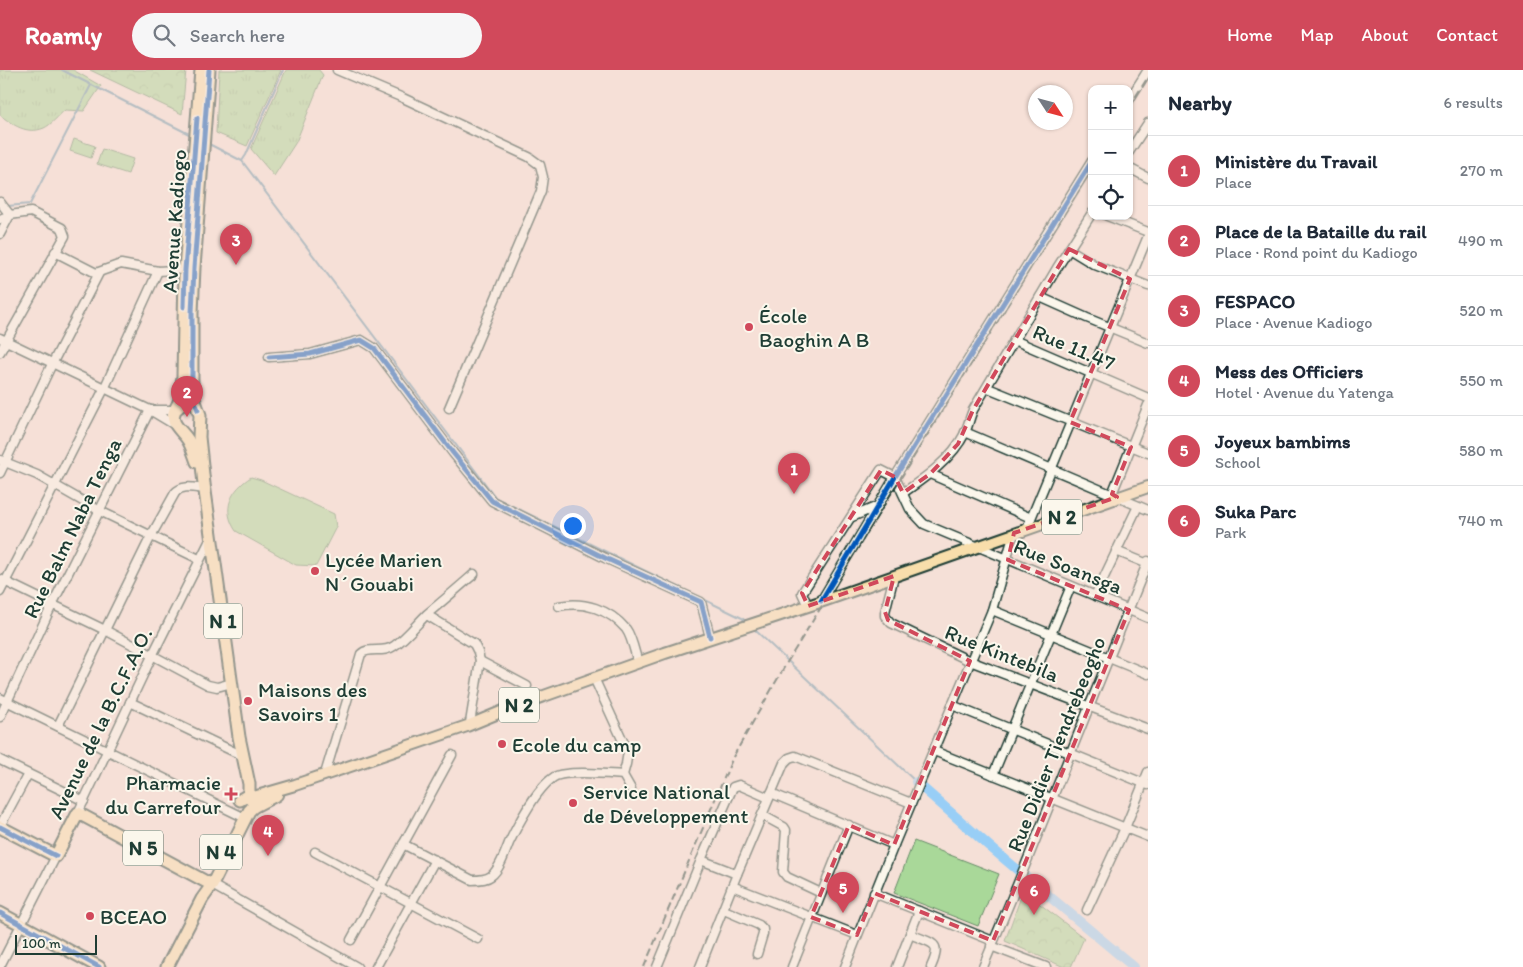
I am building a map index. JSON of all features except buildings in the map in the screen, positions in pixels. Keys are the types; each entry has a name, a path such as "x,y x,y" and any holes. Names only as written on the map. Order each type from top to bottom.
{"highway":[{"name":"Avenue Kadiogo","path":"201,70 201,126"},
{"name":"Avenue Kadiogo","path":"175,409 180,400 183,376 201,126 209,70"},
{"name":"Avenue Kadiogo","path":"190,269 191,376 193,396 198,410"},
{"path":"175,409 180,405 188,404 195,406 198,410"},
{"name":"N 1","path":"175,409 172,417 177,427 192,446 205,487"},
{"name":"N 1","path":"198,410 211,537 243,757 249,784 246,805"},
{"path":"177,427 190,431 199,423"},
{"name":"N 4","path":"168,967 246,805"},
{"name":"Avenue de la B.C.F.A.O.","path":"56,856 78,813"},
{"name":"N 5","path":"78,813 209,884"},
{"path":"0,827 56,856"},
{"path":"0,913 99,967"}],"main road":[{"name":"N 2","path":"246,805 325,774 638,662 742,626 808,606 1014,533 1029,523 1148,487"}],"street":[{"path":"336,70 484,136 540,165 543,177 541,191 449,408"},
{"path":"1133,94 1148,70"},
{"path":"1133,146 1148,123"},
{"path":"821,601 895,476 1088,167"},
{"path":"1133,170 1148,178"},
{"path":"0,202 10,215"},
{"path":"0,219 10,215 31,212 62,228 65,233 64,239 3,339 0,352"},
{"path":"0,234 10,215"},
{"path":"904,493 930,474 949,455 965,432 973,410 1088,219"},
{"path":"1117,220 1148,232"},
{"path":"930,474 1029,523 1148,236"},
{"path":"1069,249 1095,264 1148,286"},
{"path":"55,252 99,273"},
{"path":"0,473 3,461 99,273 121,264 158,271 190,269"},
{"path":"0,592 2,581 104,389 158,271"},
{"path":"1040,297 1148,342"},
{"path":"3,339 150,410 177,427"},
{"path":"269,357 310,354 361,340 374,348 453,453 492,501 606,558 701,602 710,637"},
{"name":"Rue 11.47","path":"1014,340 1148,398"},
{"path":"988,388 1148,453"},
{"path":"1114,496 1148,406"},
{"path":"150,410 175,409"},
{"name":"Rue Balm Naba Tenga","path":"0,717 4,700 150,410"},
{"path":"965,432 1148,510"},
{"path":"3,461 37,476 100,511 199,559"},
{"path":"808,606 802,593 852,518 881,470 895,476"},
{"name":"Rue Soansga","path":"895,476 910,509 920,521 975,547 1148,618"},
{"path":"58,726 151,536 178,488 205,487"},
{"path":"852,518 878,506"},
{"path":"1095,596 1138,506"},
{"path":"845,967 992,610 1008,560 1014,533"},
{"name":"Avenue de la B.C.F.A.O.","path":"78,813 211,537"},
{"path":"1116,551 1148,563"},
{"name":"Rue Didier Tiendrebeogho","path":"982,967 1148,563"},
{"path":"325,774 361,654 369,650 386,651 395,646 474,574"},
{"name":"Rue Kintebila","path":"894,576 885,612 888,620 897,627 970,661 1148,729"},
{"path":"2,581 105,630 208,685 217,687 232,683"},
{"path":"993,776 1071,586"},
{"path":"559,606 571,604 601,609 627,630 638,662"},
{"path":"992,610 1148,674"},
{"path":"427,615 474,644 478,652 480,661 470,723"},
{"path":"480,661 527,686"},
{"path":"594,678 628,752 622,775"},
{"path":"4,700 107,751 246,805"},
{"path":"130,702 243,757"},
{"path":"952,705 1146,784"},
{"path":"934,751 1148,837"},
{"path":"351,940 452,755"},
{"path":"700,967 770,795 784,763 789,758 795,756 911,804"},
{"path":"0,760 84,801"},
{"path":"1087,910 1146,784 1148,772"},
{"path":"403,844 472,880 491,877 539,792 555,777 596,773 622,775"},
{"path":"0,827 28,774"},
{"path":"622,775 631,789"},
{"path":"657,967 701,860 735,786 739,784 770,795 849,825 894,845"},
{"path":"762,815 786,830 783,872 787,877 821,893"},
{"path":"792,967 849,825"},
{"path":"315,852 478,939"},
{"name":"Avenue de la B.C.F.A.O.","path":"0,966 56,856"},
{"path":"376,967 435,860"},
{"path":"701,860 737,874"},
{"path":"209,884 357,967"},
{"path":"732,886 857,935"},
{"path":"874,893 1046,967"},
{"path":"724,910 759,925 763,929 757,954"},
{"path":"897,967 919,911"},
{"path":"910,934 934,945 937,949 937,954 931,967"}],"highlighted area":[{"path":"1069,249 1130,279 1070,422 1131,447 1112,494 1117,497 1014,533 1008,560 1129,610 993,941 874,893 857,935 811,917 849,825 894,845 970,661 888,620 885,612 894,576 808,606 802,593 881,470 895,477 903,493 930,474 958,444 973,410"}],"green space":[{"path":"0,70 73,70 101,86 84,111 65,110 44,128 26,130 0,115"},
{"path":"90,70 186,70 182,114"},
{"path":"219,70 281,70 247,146 216,133"},
{"path":"286,70 319,70 323,75 296,142 274,176 251,149"},
{"path":"74,139 95,146 91,158 70,151"},
{"path":"102,149 133,159 128,174 97,164"},
{"path":"251,477 334,514 336,527 316,566 296,565 236,531 229,515 230,501 238,488"},
{"path":"914,841 999,874 978,926 894,893"},
{"path":"1023,891 1084,938 1071,967 1064,967 1005,941"}],"waterway":[{"path":"62,70 191,135"},
{"path":"242,161 283,70"},
{"path":"7,206 30,204 91,85"},
{"path":"207,143 242,161 496,498 742,618 748,623"},
{"path":"753,628 916,782"},
{"path":"916,782 989,846 1134,967"}],"railway":[{"path":"1133,101 1148,77"},
{"path":"644,967 733,757 786,664 1088,174"}],"cycle path":[{"path":"198,410 192,388 192,313 209,70"},
{"path":"184,307 185,270 197,118"},
{"path":"821,601 895,477 1088,167"},
{"path":"269,357 310,354 361,340 374,348 453,453 492,501 605,558 701,602 710,637"},
{"path":"0,827 56,856"},
{"path":"0,913 99,967"}],"place":[{"name":"FESPACO","path":"236,265"},
{"name":"École Baoghin A B","path":"749,327"},
{"name":"Place de la Bataille du rail","path":"187,417"},
{"name":"Ministère du Travail","path":"794,494"},
{"name":"Lycée Marien N´Gouabi","path":"315,571"},
{"name":"Maisons des Savoirs 1","path":"248,701"},
{"name":"Ecole du camp","path":"502,744"},
{"name":"Pharmacie du Carrefour","path":"231,794"},
{"name":"Service National de Développement","path":"573,803"},
{"name":"Mess des Officiers","path":"268,856"},
{"name":"Joyeux bambims","path":"843,913"},
{"name":"Suka Parc","path":"1034,915"},
{"name":"BCEAO","path":"90,916"}]}
